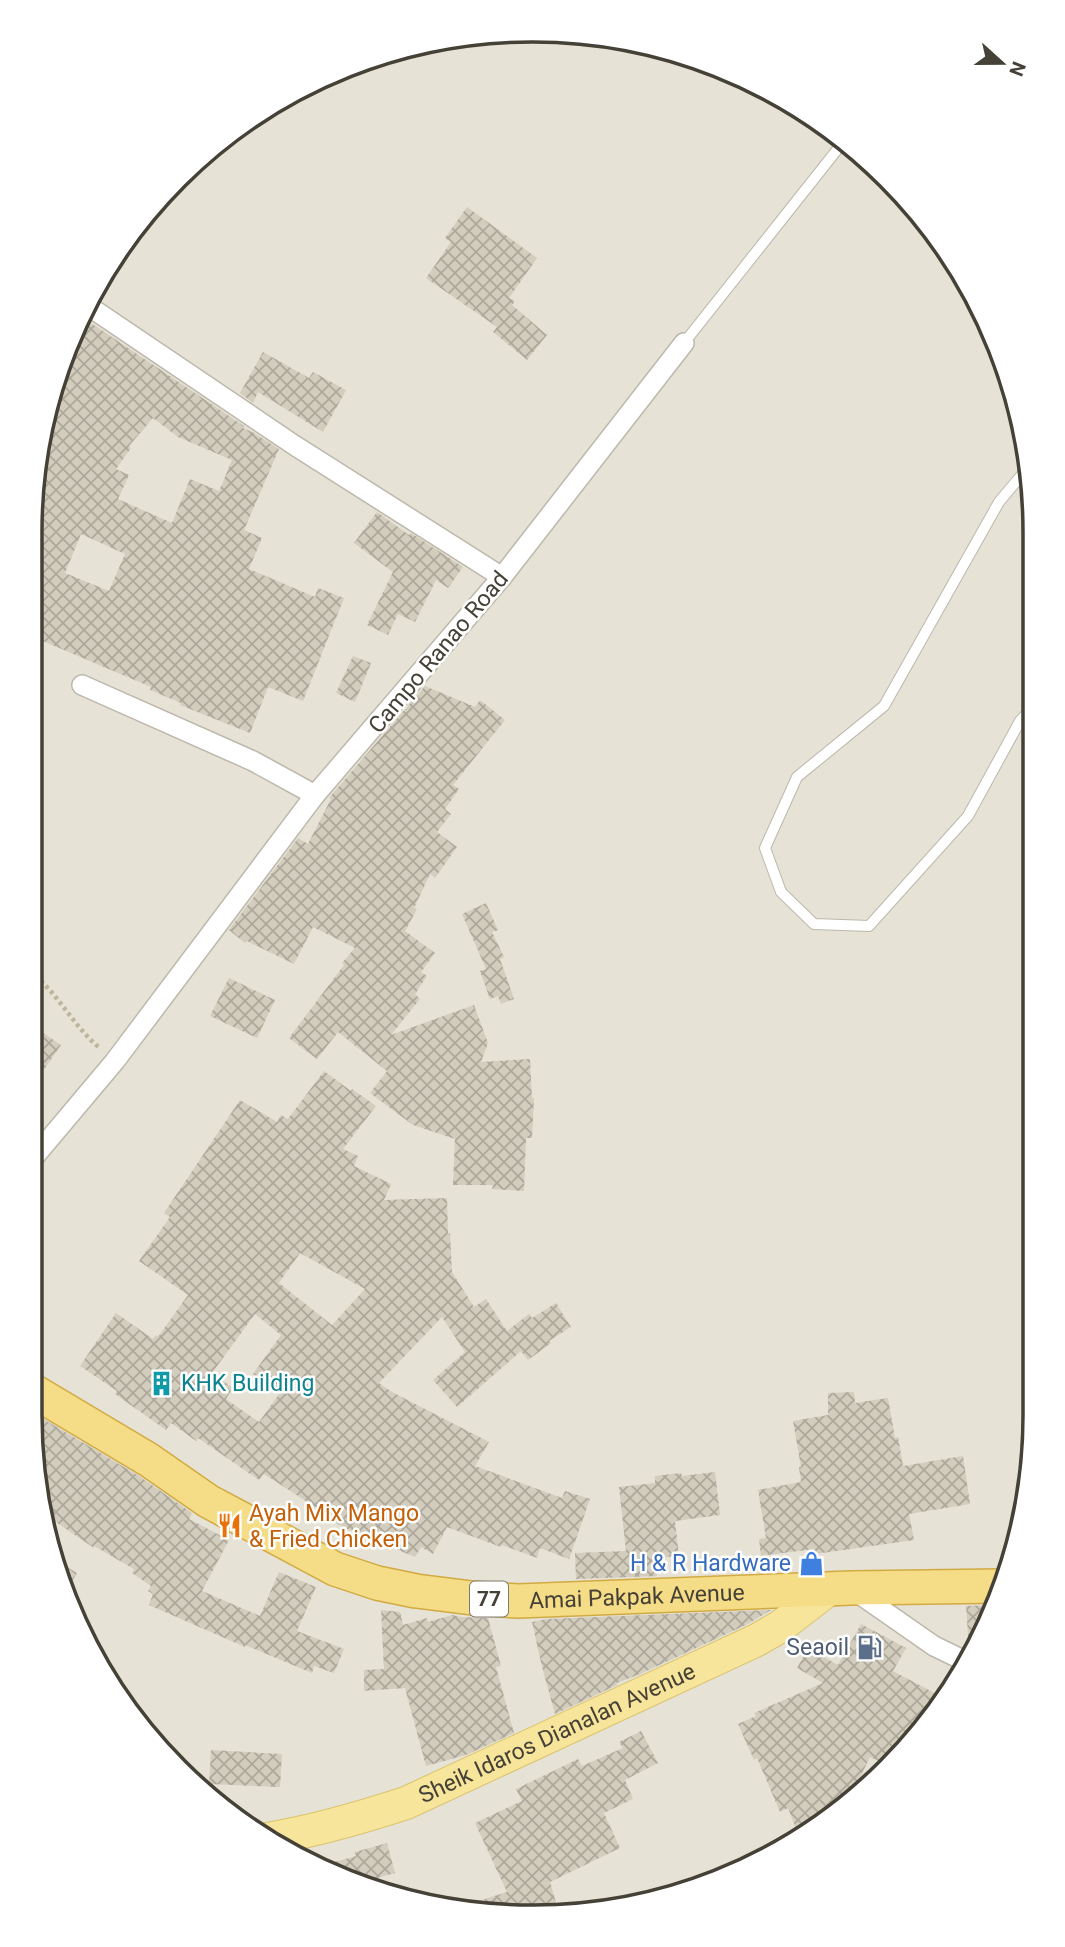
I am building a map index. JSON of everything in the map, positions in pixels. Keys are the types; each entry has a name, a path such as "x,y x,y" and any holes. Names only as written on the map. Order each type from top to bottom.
{"highway":[{"name":"Amai Pakpak Avenue","path":"42,1396 149,1460 208,1501 335,1569 377,1583 416,1591 518,1601 992,1586"}],"main road":[{"name":"Sheik Idaros Dianalan Avenue","path":"283,1836 346,1822 406,1803 757,1640 840,1589"}],"street":[{"path":"96,310 294,445 502,577"},
{"name":"Campo Ranao Road","path":"42,1148 115,1061 315,795 502,577 684,343"},
{"path":"82,685 253,761 315,795"},
{"path":"840,1589 958,1658"}],"lane":[{"name":"Campo Ranao Road","path":"684,343 838,149"},
{"path":"1020,477 999,502 884,706 797,777 765,848 781,892 814,924 869,926 968,816 1023,718"}],"path":[{"path":"42,980 89,1040 115,1061"}],"shaded area":[{"path":"500,43 597,46 628,51 690,68 720,79 778,108 831,143 856,164 901,209 940,260 957,287 986,345 1006,406 1019,468 1023,532 1022,1447 1014,1510 997,1572 986,1602 957,1660 922,1713 856,1783 831,1804 778,1839 720,1868 659,1888 597,1901 500,1904 437,1896 345,1868 287,1839 234,1804 164,1738 143,1713 108,1660 79,1602 51,1510 43,1447 43,500 51,437 68,375 79,345 108,287 143,234 164,209 234,143 287,108 316,93 345,79 406,59 437,51"}],"building":[{"path":"467,207 537,258 509,298 515,301 512,305 547,335 527,360 493,332 497,327 426,278 451,242 445,238"},
{"path":"90,322 244,426 243,428 279,449 244,530 262,538 249,569 315,597 318,588 344,598 303,701 268,687 250,733 180,705 181,703 150,690 151,687 42,641 42,532 46,468 51,437 68,375","holes":["153,418 178,437 232,460 219,491 190,479 172,523 118,499 129,475 116,469 131,448 129,446","81,534 125,554 109,591 65,573"]},
{"path":"263,352 309,378 313,372 346,390 323,432 258,392 253,403 240,393"},
{"path":"377,512 409,535 411,533 463,567 448,588 436,580 415,622 398,614 388,635 367,625 393,572 354,543"},
{"path":"353,656 371,663 355,702 336,693"},
{"path":"425,686 475,707 480,700 505,720 453,785 459,789 445,809 451,814 437,832 457,847 435,878 430,874 414,908 417,909 405,931 435,953 421,972 427,976 415,994 420,999 391,1035 474,1005 488,1043 481,1062 530,1059 534,1098 532,1138 526,1138 524,1191 492,1189 493,1185 453,1185 455,1139 413,1125 370,1093 387,1071 338,1032 317,1059 289,1038 355,948 313,927 294,964 247,941 245,943 229,930 298,838 308,844 331,799 329,798"},
{"path":"486,903 498,930 492,932 504,957 500,959 514,999 501,1004 498,996 490,999 480,971 486,969 462,914"},
{"path":"229,978 275,1000 257,1038 210,1016"},
{"path":"42,1032 61,1045 42,1070"},
{"path":"324,1071 351,1091 352,1089 376,1106 343,1149 358,1156 354,1166 391,1184 384,1200 447,1198 452,1272 474,1307 486,1299 507,1331 529,1314 532,1318 556,1303 571,1327 549,1341 551,1343 528,1360 521,1351 457,1407 433,1380 465,1352 442,1317 379,1383 489,1442 475,1466 562,1498 565,1491 590,1499 569,1559 540,1548 537,1558 447,1527 433,1554 421,1547 415,1557 328,1519 329,1516 264,1474 259,1480 171,1423 166,1430 80,1366 116,1313 153,1339 156,1335 158,1337 188,1295 139,1261 170,1217 164,1213 240,1100 277,1122 281,1115 288,1119","holes":["300,1253 365,1289 332,1325 279,1283","255,1314 281,1335 253,1374 280,1393 259,1422 226,1399 233,1388 212,1373"]},
{"path":"854,1392 855,1403 888,1398 903,1466 963,1456 970,1504 909,1514 914,1540 815,1554 814,1549 761,1556 759,1539 766,1538 758,1490 801,1482 793,1421 828,1415 828,1393"},
{"path":"42,1418 139,1476 192,1513 189,1519 229,1540 202,1591 260,1616 279,1572 316,1587 297,1631 344,1649 334,1673 314,1666 312,1673 149,1605 153,1594 148,1591 151,1586 132,1573 134,1569 94,1548 54,1521 46,1479"},
{"path":"715,1472 720,1515 675,1521 679,1556 655,1558 657,1576 576,1579 575,1553 626,1551 619,1487 655,1483 655,1476"},
{"path":"66,1567 77,1573 72,1582"},
{"path":"984,1605 968,1638 966,1606"},
{"path":"381,1610 400,1612 403,1625 452,1615 488,1618 501,1666 496,1667 514,1733 466,1755 426,1766 405,1688 364,1691 364,1670 384,1669"},
{"path":"771,1610 748,1624 555,1714 532,1622 547,1619"},
{"path":"861,1624 906,1648 893,1671 935,1694 922,1713 879,1761 870,1757 856,1783 796,1828 788,1808 780,1812 757,1758 754,1760 738,1724 756,1716 754,1713 823,1683 797,1668 808,1648 838,1665"},
{"path":"641,1731 658,1763 625,1780 633,1799 604,1813 620,1848 550,1882 557,1904 476,1902 507,1892 475,1823 522,1801 516,1789 578,1759 582,1766 623,1748 619,1742"},
{"path":"211,1750 282,1754 280,1787 209,1783"},
{"path":"387,1843 395,1873 374,1879 333,1862 356,1856 355,1852"}],"place":[{"name":"KHK Building","path":"161,1383"},
{"name":"Ayah Mix Mango & Fried Chicken","path":"229,1526"},
{"name":"H & R Hardware","path":"811,1563"},
{"name":"Seaoil","path":"869,1647"}]}
